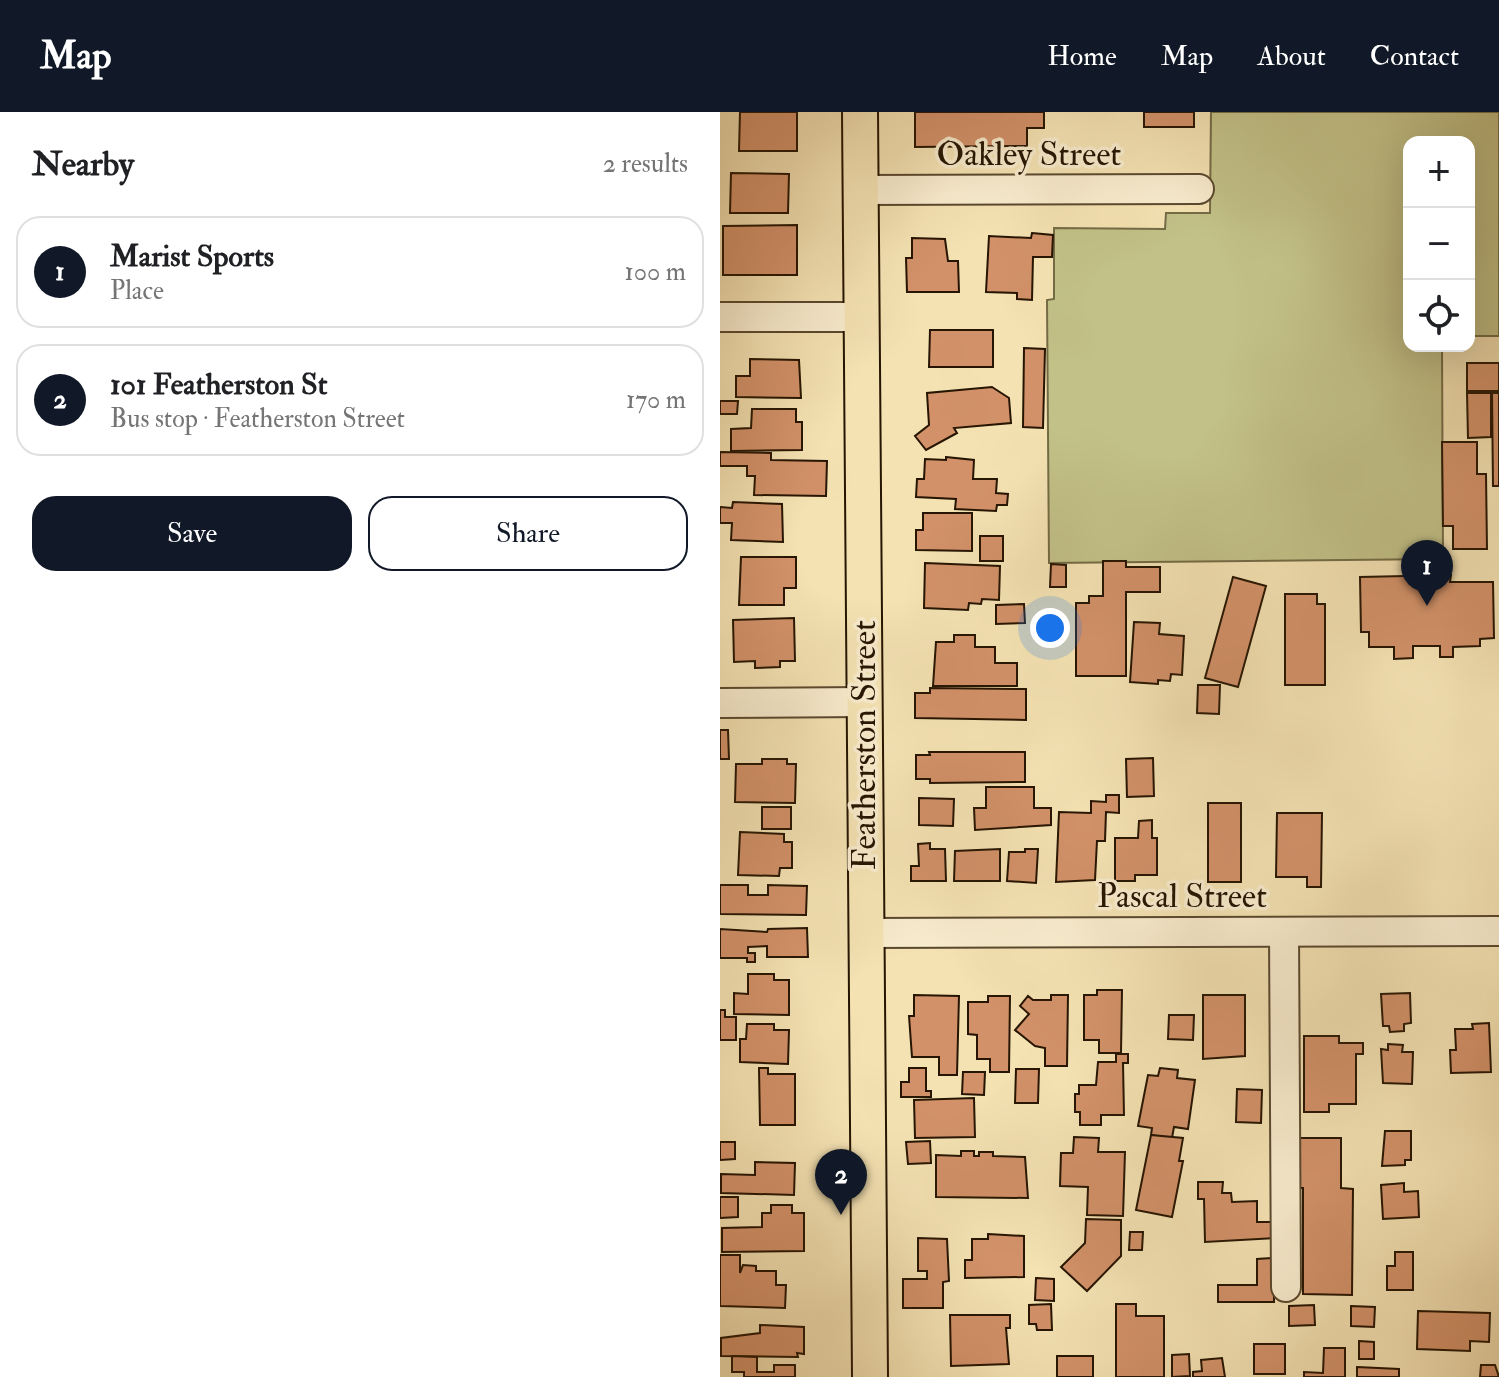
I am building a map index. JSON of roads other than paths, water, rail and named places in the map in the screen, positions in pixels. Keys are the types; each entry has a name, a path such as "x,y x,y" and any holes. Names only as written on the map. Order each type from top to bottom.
{"main road":[{"name":"Featherston Street","path":"860,112 870,1377"}],"street":[{"name":"Oakley Street","path":"860,190 1199,189"},
{"path":"720,317 862,317"},
{"path":"720,703 865,702"},
{"name":"Pascal Street","path":"865,933 1499,931"},
{"path":"1284,932 1286,1287"}],"place":[{"name":"Marist Sports","path":"1427,606"},
{"name":"101 Featherston St","path":"841,1215"}]}
